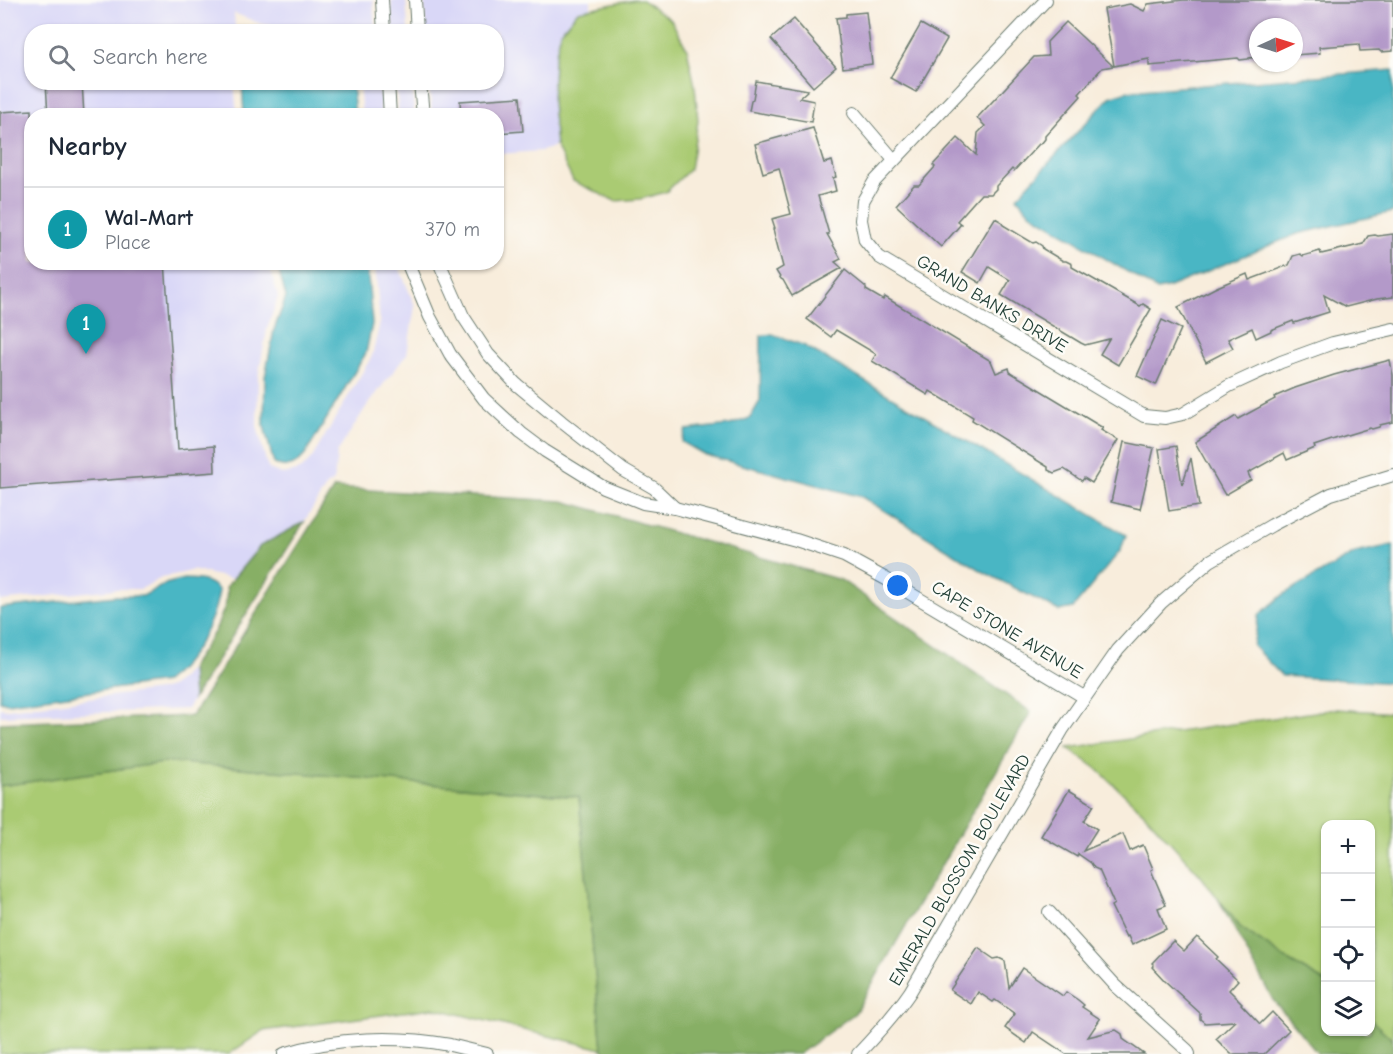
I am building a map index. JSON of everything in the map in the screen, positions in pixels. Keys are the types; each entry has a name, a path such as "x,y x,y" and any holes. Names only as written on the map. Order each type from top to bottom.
{"street":[{"path":"382,0 384,24"},
{"path":"415,0 416,24"},
{"name":"GRAND BANKS DRIVE","path":"1046,0 874,182 863,201 861,220 865,240 879,257 1144,416 1165,418 1183,414 1229,386 1281,362 1334,343 1393,329"},
{"path":"388,90 390,108"},
{"path":"421,90 422,108"},
{"path":"854,113 894,160"},
{"name":"CAPE STONE AVENUE","path":"410,270 430,317 450,354 484,399 521,433 545,451 603,487 643,503 675,508 796,540 844,556 1084,697"},
{"name":"CAPE STONE AVENUE","path":"443,270 463,316 488,354 516,384 623,470 654,488 675,508"},
{"name":"EMERALD BLOSSOM BOULEVARD","path":"858,1054 898,1010 910,992 1063,729 1084,697 1118,650 1161,603 1210,561 1272,525 1331,494 1393,475"},
{"path":"1049,912 1115,986 1189,1054"},
{"path":"284,1054 343,1040 403,1040 449,1045 487,1054"}],"shaded area":[{"path":"0,0 373,0 375,24 261,24 234,13 235,24 24,24 24,90 235,90 236,108 24,108 24,270 269,270 278,297 267,329 258,377 257,426 269,469 287,474 302,469 312,458 372,356 380,323 376,270 400,270 415,306 407,354 368,404 337,453 334,481 327,485 304,522 260,546 233,579 192,570 163,577 141,589 116,589 0,601"},
{"path":"391,0 406,0 408,24 393,24"},
{"path":"424,0 591,0 591,8 578,11 561,31 554,62 552,103 556,146 542,151 504,154 504,108 431,108 430,90 504,90 504,24 426,24"},
{"path":"360,90 379,90 381,108 361,108"},
{"path":"397,90 412,90 414,108 398,108"},
{"path":"191,667 193,699 187,709 0,716 0,708 8,709 159,690 179,681"}],"green space":[{"path":"642,0 671,20 687,49 695,86 698,121 690,169 666,192 640,199 615,201 573,181 556,146 552,102 554,62 561,31 578,11"},
{"path":"334,488 563,501 841,580 1031,712 855,1013 799,1054 607,1054 602,1049 579,797 170,762 0,786 0,723 192,716"},
{"path":"304,522 193,699 191,667 215,631 225,606 226,587 260,546"},
{"path":"1336,709 1393,713 1393,1040 1375,1024 1375,820 1321,820 1321,980 1240,927 1200,875 1143,812 1096,768 1068,748"},
{"path":"170,762 579,797 602,1049 433,1008 263,1031 229,1054 0,1054 0,786"},
{"path":"1217,897 1240,927 1321,980 1321,1036 1375,1036 1375,1024 1393,1040 1393,1054 1318,1054 1273,1000"}],"water":[{"path":"1393,70 1393,212 1297,234 1167,288 1157,290 1030,213 1017,197 1110,97 1128,91"},
{"path":"242,90 353,90 354,108 244,108"},
{"path":"278,270 368,270 372,324 366,353 305,455 288,467 274,464 264,426 265,377 274,330 286,297"},
{"path":"772,334 805,346 1126,535 1121,550 1073,608 1059,611 984,572 862,497 705,455 682,442 686,430 730,425 750,418 760,401 761,336"},
{"path":"1393,545 1393,683 1282,676 1253,646 1259,615 1284,594 1355,553"},
{"path":"184,579 208,582 219,591 207,629 193,653 165,682 7,703 0,701 0,608 116,596 143,596 165,584"}],"building":[{"path":"1183,0 1393,0 1393,51 1360,51 1359,44 1319,47 1320,53 1303,54 1303,18 1249,18 1248,59 1149,66 1149,59 1114,66 1104,9 1130,4 1144,11 1148,4"},
{"path":"866,12 872,64 843,68 836,18 846,17 846,14"},
{"path":"794,19 836,67 813,87 771,39"},
{"path":"1066,22 1113,66 1102,68 1079,94 1081,96 1045,136 1041,144 1014,171 1012,169 991,194 981,194 957,221 961,224 941,247 896,205 914,185 919,185 935,167 933,165 958,138 976,155 978,133 985,126 977,118 1034,57 1048,56 1047,42"},
{"path":"921,24 947,39 916,92 890,78"},
{"path":"756,81 808,90 799,98 814,101 811,122 749,111"},
{"path":"46,90 82,90 84,108 48,108"},
{"path":"520,97 523,131 504,132 504,108 460,108 460,101"},
{"path":"24,110 24,270 166,270 178,449 214,446 215,472 0,488 0,112"},
{"path":"813,128 824,163 832,161 836,177 833,178 836,191 818,196 829,234 827,234 841,259 835,262 842,268 792,296 776,271 783,267 772,219 791,214 779,168 763,173 755,144"},
{"path":"995,218 1063,261 1072,264 1072,267 1140,306 1143,304 1151,309 1118,365 1100,354 1109,339 1085,345 1001,295 1010,280 989,267 980,283 962,272"},
{"path":"1393,234 1393,297 1346,307 1324,295 1329,312 1294,323 1293,321 1256,338 1252,328 1228,339 1233,348 1206,362 1178,307 1247,274 1249,280 1289,265 1293,256 1300,254 1303,256 1320,251 1321,254 1363,244 1368,236"},
{"path":"845,270 866,287 866,290 883,300 885,297 991,361 996,373 1009,368 1010,372 1103,428 1101,430 1118,440 1092,483 1084,478 1082,481 1064,469 1054,473 1048,470 1048,467 972,420 973,417 930,391 928,395 872,361 876,354 836,330 831,337 807,319"},
{"path":"1162,320 1181,329 1156,385 1137,376"},
{"path":"1390,360 1393,375 1393,422 1314,446 1315,448 1287,460 1284,453 1248,473 1251,480 1225,495 1195,442 1236,416 1238,419 1275,399 1274,397 1295,388"},
{"path":"1124,442 1154,448 1140,509 1111,502"},
{"path":"1176,446 1182,485 1191,458 1199,506 1169,511 1159,449"},
{"path":"1069,790 1094,805 1084,821 1097,829 1083,851 1123,834 1130,851 1143,845 1166,905 1158,908 1166,929 1132,945 1111,906 1114,904 1099,870 1078,854 1077,857 1041,836"},
{"path":"1197,937 1238,980 1229,990 1260,1024 1272,1012 1289,1030 1264,1054 1231,1054 1216,1039 1235,1021 1205,1023 1200,1019 1200,1013 1152,967 1154,965 1152,963 1173,941 1184,951"},
{"path":"978,948 994,959 999,958 1005,961 1009,988 1022,968 1063,996 1066,992 1100,1019 1088,1037 1116,1030 1122,1034 1123,1039 1144,1054 1066,1054 1033,1032 1026,1043 1005,1028 1015,1014 995,1000 993,1002 978,992 971,1004 950,990"}],"place":[{"name":"Wal-Mart","path":"86,354"}]}
